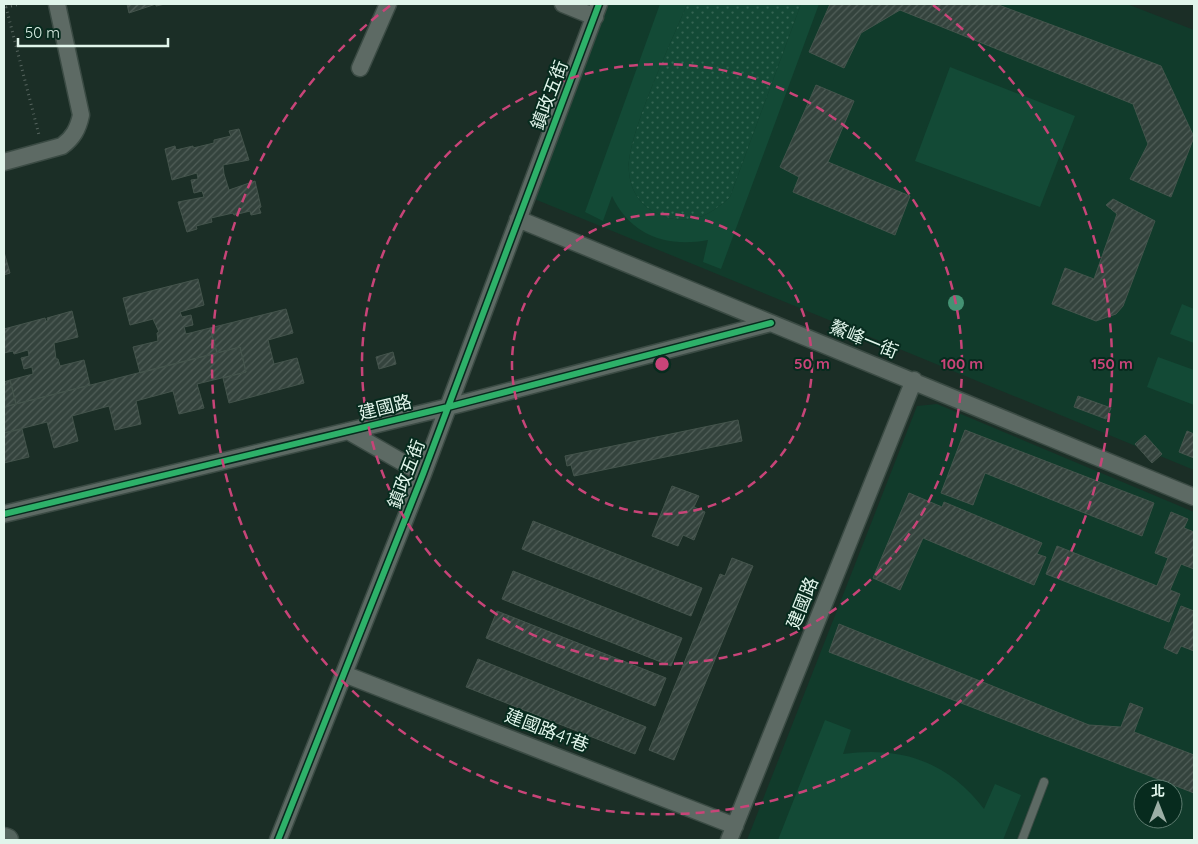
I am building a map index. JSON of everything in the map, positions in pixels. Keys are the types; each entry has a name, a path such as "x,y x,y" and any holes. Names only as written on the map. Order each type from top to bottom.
{"street":[{"path":"4,162 62,146 70,140 79,127 81,115 57,4"},
{"path":"360,68 388,4"},
{"path":"563,4 597,10"},
{"name":"鎮政五街","path":"278,840 423,474 597,10"},
{"name":"鰲峰一街","path":"518,219 914,380 1194,497"},
{"name":"建國路","path":"4,514 448,407 771,322"},
{"name":"建國路","path":"732,833 914,380"},
{"name":"建國路","path":"348,431 423,474"},
{"name":"建國路41巷","path":"344,674 732,833"}],"lane":[{"path":"1022,840 1044,782"}],"path":[{"path":"20,4 5,8 44,151"}],"shaded area":[{"path":"608,4 1127,4 1194,30 1194,470 532,198"},
{"path":"660,4 687,4 651,89 634,137 630,157 630,181 636,196 653,212 669,218 687,220 709,213 730,197 801,4 819,4 721,269 703,262 708,240 678,242 651,236 629,220 612,196 603,221 585,212"},
{"path":"687,4 801,4 730,197 709,213 687,220 678,220 653,212 641,202 636,196 630,181 629,172 634,137 651,89"},
{"path":"950,67 1075,116 1040,207 915,161"},
{"path":"1182,304 1194,309 1194,343 1170,334"},
{"path":"1158,357 1194,370 1194,405 1147,387"},
{"path":"937,404 1194,512 1194,840 747,840 917,406"},
{"path":"825,720 851,730 843,754 884,752 921,760 955,779 984,809 995,784 1021,795 1003,840 778,840"}],"building":[{"path":"127,4 156,4 129,13"},
{"path":"830,4 996,4 1161,66 1194,137 1171,197 1130,179 1148,144 1133,104 900,10 861,33 844,68 809,52"},
{"path":"816,85 854,101 828,162 910,196 895,235 793,192 799,177 780,167"},
{"path":"239,129 249,160 223,165 224,174 229,190 255,181 261,213 251,215 250,211 211,218 212,222 196,226 197,229 187,232 178,202 204,197 202,191 194,193 191,180 198,179 197,173 172,180 165,149 175,146 176,150 193,146 193,148 214,143 214,140 231,136 229,131"},
{"path":"1113,199 1155,221 1123,306 1116,314 1096,321 1052,304 1065,268 1094,279 1117,214 1106,205"},
{"path":"4,252 10,273 4,275"},
{"path":"198,279 204,305 180,312 182,317 191,315 193,325 184,327 186,334 210,328 217,353 140,373 133,347 158,341 157,333 159,332 153,319 130,325 123,298"},
{"path":"286,309 293,333 268,340 274,364 297,358 304,383 229,403 223,378 246,372 240,347 217,353 210,328"},
{"path":"72,311 78,337 54,343 56,359 58,359 60,366 84,360 90,385 16,404 10,380 33,374 32,367 24,369 21,358 29,356 28,350 14,354 13,351 4,353 4,329 45,318 48,321 47,318"},
{"path":"240,347 246,372 197,384 204,408 179,414 173,391 136,401 141,424 115,430 109,406 72,416 78,441 54,448 47,422 4,433 4,407"},
{"path":"393,352 396,364 379,369 376,357"},
{"path":"10,380 16,404 4,407 4,382"},
{"path":"1078,396 1111,408 1106,419 1074,407"},
{"path":"738,420 742,441 574,476 571,465 567,466 565,456"},
{"path":"22,429 29,457 4,463 4,433"},
{"path":"965,430 1154,503 1142,536 985,473 973,505 941,493"},
{"path":"1187,431 1194,434 1194,458 1179,452"},
{"path":"1145,435 1162,454 1152,463 1135,444"},
{"path":"672,486 699,496 694,507 705,512 694,540 683,535 678,546 652,536"},
{"path":"909,493 942,507 944,502 1042,543 1037,554 1046,557 1034,585 923,538 900,590 873,578"},
{"path":"1171,512 1188,519 1184,528 1194,532 1194,569 1181,564 1170,590 1180,594 1169,622 1046,574 1057,546 1157,586 1168,558 1155,553"},
{"path":"533,521 702,588 691,616 522,549"},
{"path":"732,558 753,566 674,760 649,750 720,574 725,576"},
{"path":"513,571 682,638 671,666 502,599"},
{"path":"1181,606 1194,611 1194,651 1181,646 1177,654 1164,648"},
{"path":"497,611 666,678 655,706 486,638"},
{"path":"839,624 1089,725 1121,727 1130,703 1143,708 1134,732 1194,755 1194,793 1183,789 1183,779 1158,779 829,652"},
{"path":"478,659 646,727 635,754 466,687"}],"cycle path":[{"path":"278,840 423,474 599,4"},
{"path":"4,514 448,407 771,323"}]}
